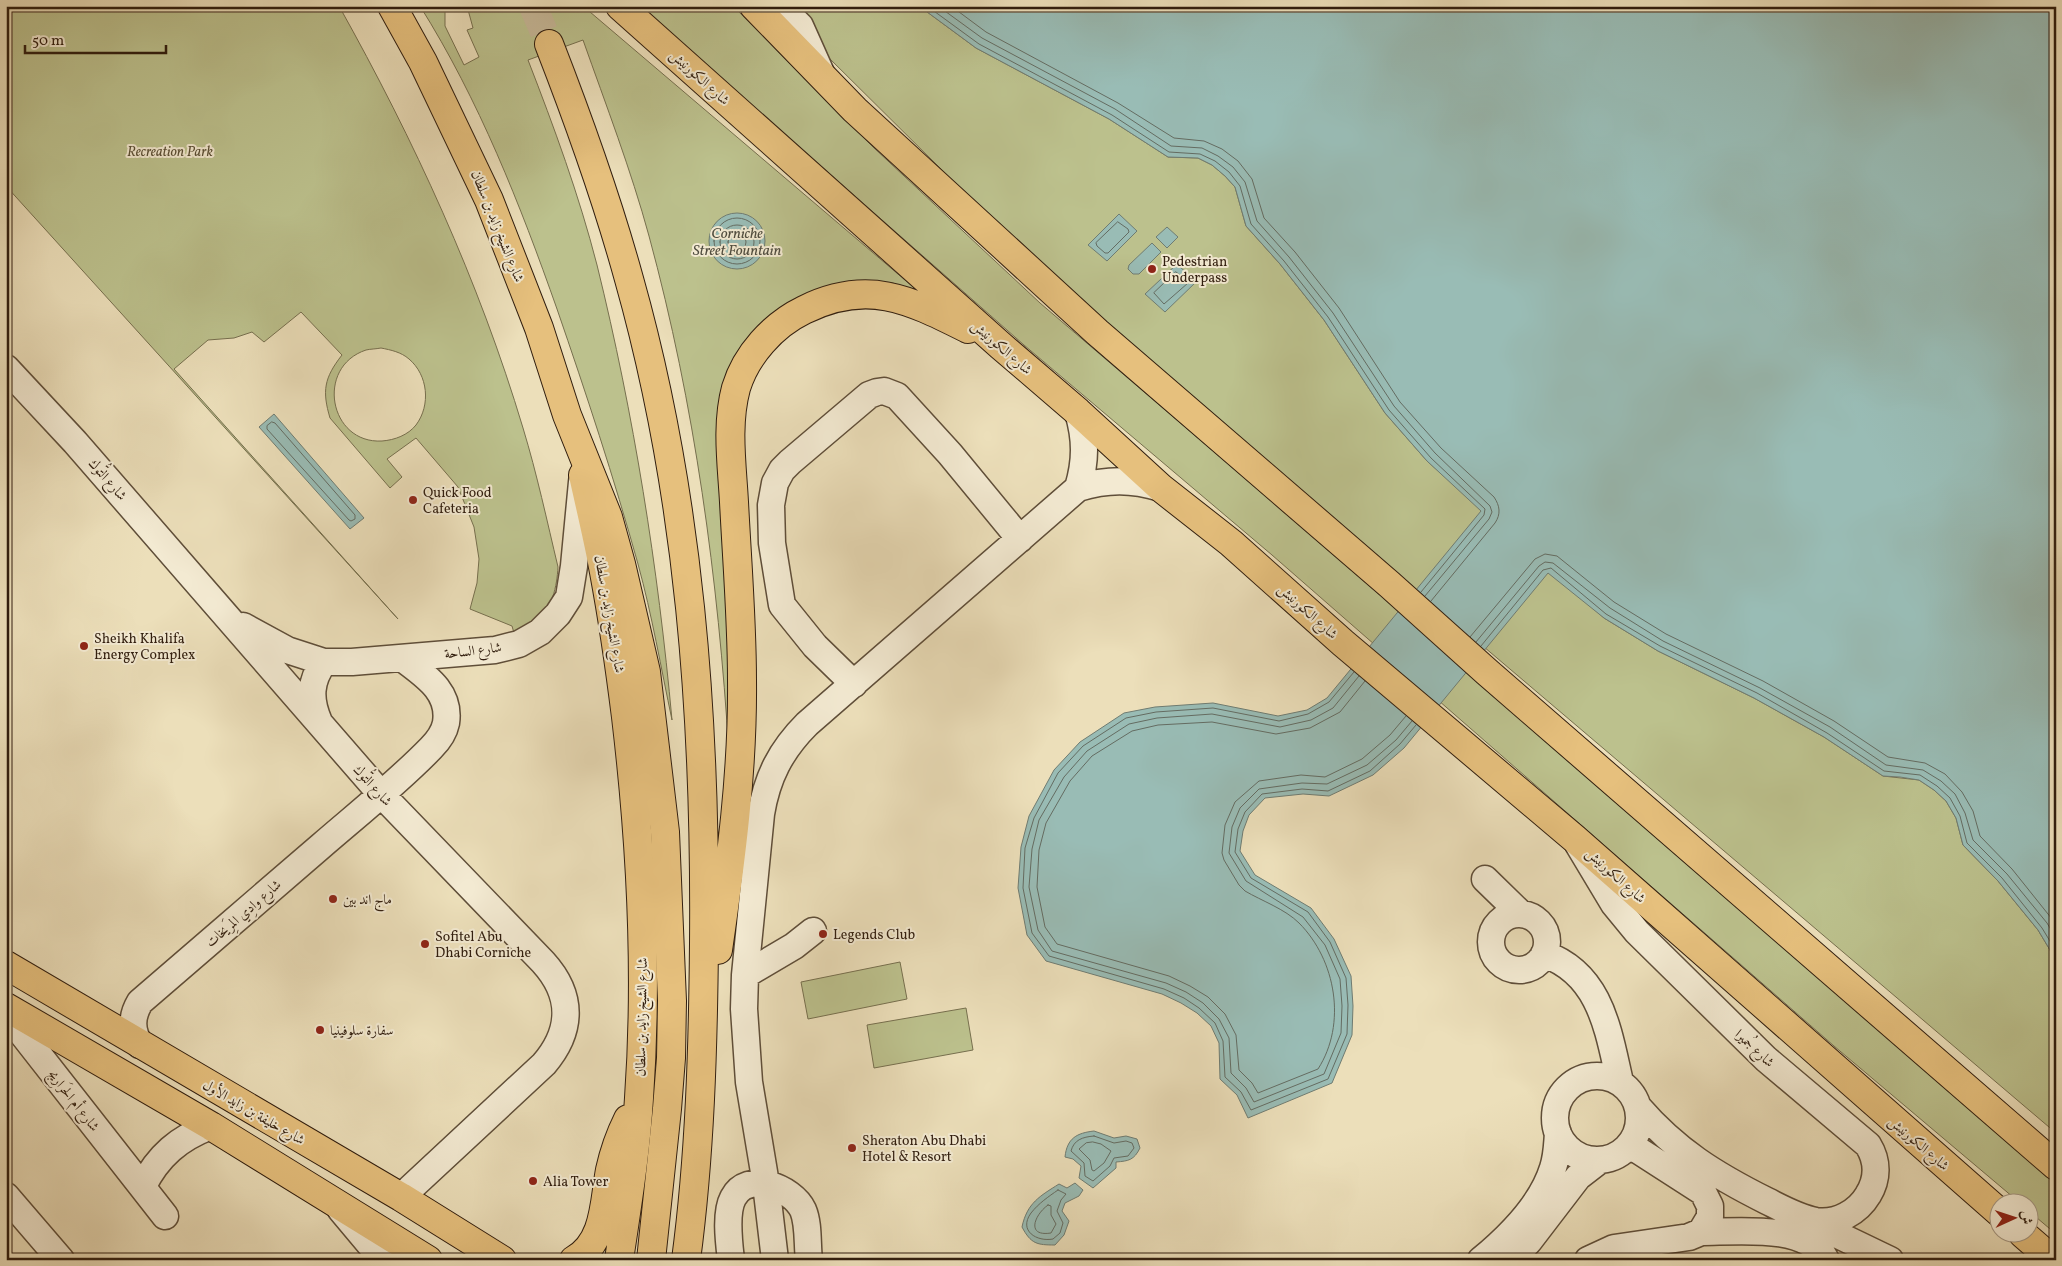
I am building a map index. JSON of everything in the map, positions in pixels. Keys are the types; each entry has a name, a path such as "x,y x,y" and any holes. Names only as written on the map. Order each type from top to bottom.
{"main road":[{"name":"شارع الشيخ زايد بن سلطان","path":"392,6 423,62 489,200 539,328 567,416 583,475 604,573 619,662 638,835 642,912 643,988 640,1098 631,1183 619,1260"},
{"name":"شارع الكورنيش","path":"620,6 1001,346 1078,412 1161,488 1231,543 1445,730 1575,839 1990,1204"},
{"path":"754,6 823,79 1097,332 2056,1166"},
{"path":"549,44 593,163 630,282 651,366 664,429 684,548 696,663 705,850 703,1056 691,1225 686,1260"},
{"path":"703,1056 728,881 739,782 742,682 730,431 736,389 747,364 761,343 780,325 817,303 842,296 868,294 891,296 912,302 1001,346"},
{"path":"567,416 608,517 621,564 646,672 665,832 671,946 670,1058 651,1260"},
{"name":"شارع خليفة بن زايد الأول","path":"6,965 502,1260"},
{"path":"6,1007 211,1126 428,1260"},
{"path":"574,1260 588,1248 596,1237 602,1221 617,1144 640,1098"},
{"path":"2035,1244 2053,1260"}],"street":[{"path":"780,6 800,26 823,79"},
{"name":"شارع التُّوك","path":"6,368 75,442 381,794 554,974 561,989 566,1021 562,1037 554,1052 544,1064 400,1198"},
{"path":"854,684 815,646 782,605 772,543 770,505 775,484 782,470 790,462 869,395 877,392 890,392 914,414 950,454 1020,539"},
{"path":"1078,412 1085,442 1085,458 1078,488"},
{"name":"شارع الساحة","path":"229,619 287,650 324,662 352,662 495,650 519,644 540,632 552,620 569,596 574,566 583,475"},
{"path":"774,1260 766,1184 746,1054 744,1009 745,974 761,814 764,794 780,755 792,739 1078,488 1102,482 1126,481 1142,482 1161,488"},
{"path":"381,794 432,748 441,737 446,723 446,709 442,695 434,683 402,658"},
{"path":"320,726 312,701 315,674 324,662"},
{"name":"شارع وادِي المِرَيخات","path":"140,1045 132,1024 133,1016 140,1002 381,794"},
{"name":"شارع جُميرا","path":"1575,839 1614,904 1637,932 1766,1059 1868,1145 1874,1156 1876,1168 1874,1183 1861,1205 1848,1215 1836,1220 1818,1222 1803,1218"},
{"path":"1485,879 1521,914"},
{"path":"1521,914 1534,918 1542,926 1547,943 1544,954 1532,967 1521,970 1504,965 1495,957 1491,940 1494,928 1507,916 1521,914"},
{"path":"745,974 794,946 814,931"},
{"path":"1544,954 1561,960 1581,976 1595,995 1610,1040 1612,1079"},
{"name":"شارع أم الحَرارِيج","path":"6,1013 165,1216"},
{"path":"1481,1260 1499,1245 1538,1199 1554,1167 1558,1133 1556,1109 1562,1094 1573,1083 1596,1075 1612,1079 1630,1090 1638,1107 1638,1131 1630,1145 1613,1157 1600,1160 1582,1157 1568,1148 1558,1133"},
{"name":"شارع جُميرا","path":"1638,1107 1668,1139 1693,1158 1738,1186 1828,1232 1890,1260"},
{"path":"143,1186 150,1172 170,1148 183,1139 211,1126"},
{"path":"1630,1145 1703,1192 1709,1201 1711,1212 1708,1223 1701,1232"},
{"path":"1511,1260 1548,1218 1578,1178 1600,1160"},
{"path":"731,1260 729,1236 732,1198 738,1190 747,1186 766,1184 788,1192 802,1210 806,1221 809,1260"},
{"path":"6,1196 61,1260"},
{"path":"336,1203 383,1260"},
{"path":"1588,1260 1614,1248 1689,1237 1701,1232 1748,1230 1795,1236 1814,1244 1826,1260"}],"green space":[{"name":"Recreation Park","path":"6,6 339,6 393,108 443,212 506,373 533,463 558,567 553,597 546,611 536,622 514,633 512,626 470,609 477,583 479,559 474,527 458,487 416,438 387,459 402,477 390,488 330,418 326,400 326,385 331,371 342,355 301,312 264,342 252,332 234,338 208,340 174,369 398,619 6,186","holes":["381,348 396,352 409,359 420,373 425,390 424,408 421,417 413,429 401,436 382,441 364,439 350,430 340,418 335,403 335,387 340,372 350,359 366,350"]},
{"path":"420,6 445,6 445,26 464,65 479,57 467,30 473,28 467,6 583,6 932,303 893,283 869,281 815,290 794,301 740,356 731,596 729,753 711,558 692,428 679,364 642,211 583,40 528,60 574,187 597,265 610,321 633,435 652,548 672,720 638,564 599,436 557,309 513,192 480,115"},
{"path":"639,6 733,6 873,147 1040,303 2056,1179 2056,1234 2040,1220 2040,1194 2009,1194 1834,1046 1272,555 1024,345"},
{"path":"791,6 919,6 976,48 1109,119 1168,157 1198,158 1212,165 1235,187 1246,226 1280,264 1324,320 1385,413 1427,461 1604,618 1658,651 1754,698 1824,737 1883,776 1919,780 1934,790 1946,801 1956,818 1963,845 1998,881 2038,930 2056,960 2056,1133 1058,285 826,55"},
{"path":"900,962 907,999 808,1019 801,982"},
{"path":"966,1008 973,1050 874,1068 867,1025"}],"water":[{"path":"919,6 2056,6 2056,960 2038,930 1998,881 1963,845 1956,818 1946,801 1934,790 1919,780 1883,776 1824,737 1754,698 1658,651 1604,618 1548,573 1404,748 1373,775 1329,796 1303,794 1265,798 1249,815 1243,831 1240,851 1255,875 1311,908 1334,939 1351,976 1352,1035 1332,1083 1248,1118 1237,1095 1220,1079 1219,1043 1211,1026 1197,1013 1162,994 1046,961 1027,935 1018,888 1021,847 1029,816 1054,770 1080,742 1124,713 1155,707 1213,703 1278,716 1307,710 1327,698 1481,511 1427,461 1385,413 1324,320 1280,264 1246,226 1235,187 1225,176 1212,165 1198,158 1168,157 1109,119 976,48"},
{"name":"Corniche Street Fountain","path":"737,213 748,215 757,221 763,230 765,241 763,252 757,261 748,267 737,269 726,267 717,261 711,252 709,241 711,230 717,221 726,215"},
{"path":"1119,214 1137,231 1107,261 1088,245"},
{"path":"1167,227 1178,237 1167,248 1156,237"},
{"path":"1152,243 1161,252 1139,274 1133,274 1128,269 1129,265"},
{"path":"1177,264 1196,282 1165,312 1145,294"},
{"path":"274,414 364,518 350,529 259,427"},
{"path":"1094,1131 1114,1138 1126,1136 1137,1139 1140,1148 1131,1159 1116,1162 1116,1168 1093,1188 1079,1178 1081,1166 1073,1159 1065,1157 1068,1145 1074,1138 1083,1133"},
{"path":"1075,1183 1083,1190 1079,1196 1065,1203 1062,1211 1069,1221 1064,1235 1055,1245 1039,1244 1028,1237 1022,1227 1027,1212 1035,1201 1059,1184 1067,1188"}],"tunnel":[{"path":"533,6 549,44"}],"place":[{"name":"Pedestrian Underpass","path":"1152,269"},
{"name":"Quick Food Cafeteria","path":"413,500"},
{"name":"Sheikh Khalifa Energy Complex","path":"84,646"},
{"name":"ماج اند بين","path":"333,899"},
{"name":"Legends Club","path":"823,934"},
{"name":"Sofitel Abu Dhabi Corniche","path":"425,944"},
{"name":"سفارة سلوفينيا","path":"320,1030"},
{"name":"Sheraton Abu Dhabi Hotel & Resort","path":"852,1148"},
{"name":"Alia Tower","path":"533,1181"}]}
